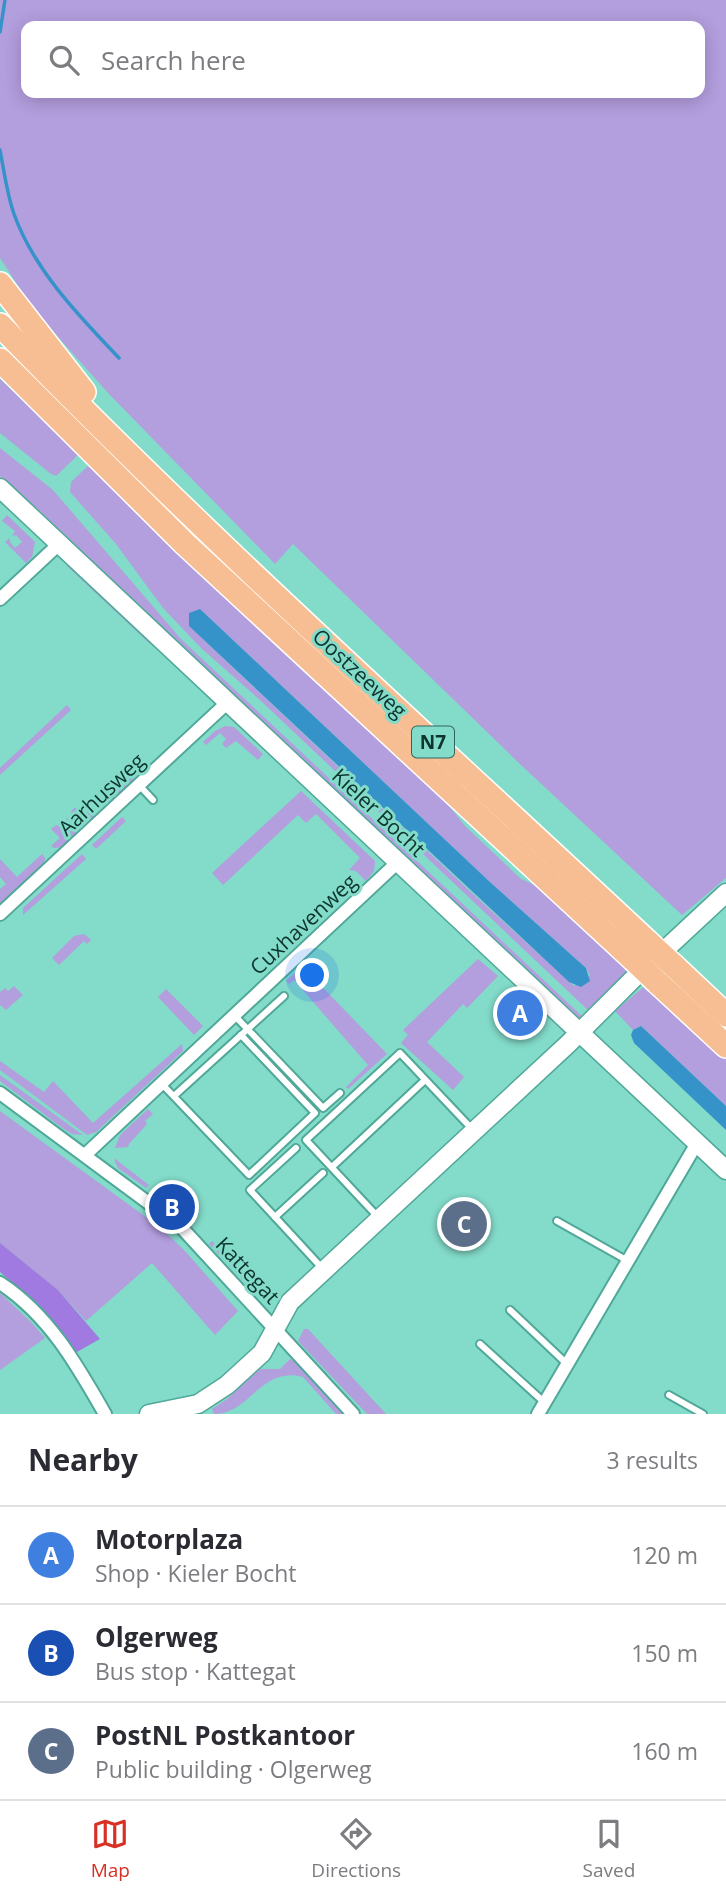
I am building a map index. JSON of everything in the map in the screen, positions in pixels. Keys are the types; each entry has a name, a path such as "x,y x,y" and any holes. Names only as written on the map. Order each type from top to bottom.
{"highway":[{"name":"N7","path":"0,284 132,456"},
{"name":"Oostzeeweg","path":"0,325 653,963 726,1046"},
{"name":"Oostzeeweg","path":"0,360 185,544 653,963 726,1015"}],"street":[{"name":"Kieler Bocht","path":"0,488 726,1170"},
{"path":"0,599 59,544"},
{"name":"Aarhusweg","path":"0,914 228,702"},
{"name":"Cuxhavenweg","path":"85,1155 399,861"},
{"path":"149,1414 189,1406 215,1394 261,1353 290,1302 726,893"},
{"name":"Kattegat","path":"0,1093 181,1227 276,1327 353,1414"},
{"path":"541,1409 697,1143"},
{"path":"0,1283 30,1307 58,1337 105,1414"}],"lane":[{"path":"139,785 153,800"},
{"name":"Cuxhavenweg","path":"174,1096 284,996"},
{"path":"234,1015 323,1108 340,1093"},
{"path":"162,1083 249,1175 315,1112 241,1035"},
{"path":"380,1219 306,1140 400,1053 474,1132"},
{"path":"332,1167 425,1080"},
{"path":"296,1148 250,1190 324,1270"},
{"path":"275,1217 323,1173"},
{"path":"556,1221 628,1261"},
{"path":"510,1310 567,1364"},
{"path":"480,1344 541,1409"},
{"path":"669,1395 703,1414"}],"shaded area":[{"path":"0,0 726,0 726,878 682,915 521,765 293,544 275,564 109,394 34,310 0,258"},
{"path":"0,379 79,454 56,476 0,433"},
{"path":"0,448 53,490 181,639 584,1018 577,1018 0,476"},
{"path":"89,465 435,788 465,826 521,879 542,888 631,972 590,1012 260,700 201,648 163,608 116,544 70,492 71,482","holes":["200,609 491,883 586,968 590,975 574,986 472,893 189,626"]},
{"path":"7,515 35,542 32,557 26,563 5,542 10,538 15,548 22,542 16,535 12,536 15,531 2,521"},
{"path":"66,565 72,567 152,642 150,644"},
{"path":"67,705 71,710 0,775 0,768"},
{"path":"225,726 234,727 263,754 258,760 236,741 226,748 222,744 226,739 220,733 206,745 203,742"},
{"path":"128,774 134,780 111,801 101,800"},
{"path":"301,791 375,861 374,871 366,881 356,871 349,870 360,858 316,814 306,823 298,815 223,885 212,873"},
{"path":"75,807 83,816 92,807 94,818 62,847 54,848 51,846 60,838 51,829 59,826 72,814"},
{"path":"122,817 126,821 96,849 92,845"},
{"path":"42,854 44,863 0,905 0,889 6,884 0,877 0,859 17,877"},
{"path":"82,854 86,859 23,915 23,908"},
{"path":"84,934 91,940 87,944 84,941 59,965 52,958 74,936"},
{"path":"478,959 498,976 467,1008 463,1004 427,1042 464,1077 453,1090 401,1043 408,1035 403,1030"},
{"path":"304,965 387,1054 348,1089 346,1087 368,1065 294,980 289,984 286,981"},
{"path":"646,985 726,1059 726,1106 641,1026 633,1030 615,1011"},
{"path":"14,986 23,995 6,1010 0,1005 0,992 5,988 8,991"},
{"path":"166,989 203,1026 194,1035 158,997"},
{"path":"182,1044 183,1051 96,1132 87,1135 0,1070 0,1061 44,1092 53,1081 93,1123"},
{"path":"0,1075 83,1135 72,1134 61,1127 0,1081"},
{"path":"148,1109 153,1114 145,1121 147,1124 128,1147 115,1148 120,1135"},
{"path":"0,1111 161,1228 238,1311 215,1335 152,1263 86,1321 58,1290 0,1243"},
{"path":"114,1159 149,1185 146,1188 118,1168"},
{"path":"212,1241 266,1298 256,1294 209,1244"},
{"path":"0,1243 58,1290 100,1339 75,1353 44,1311 0,1272"},
{"path":"0,1293 45,1338 0,1370"},
{"path":"304,1329 308,1329 386,1414 367,1414 298,1341"},
{"path":"290,1359 300,1364 346,1414 336,1414 303,1377 288,1375 266,1384 237,1407 214,1414 212,1409 260,1369 280,1369"}],"water":[{"path":"200,609 491,883 586,968 590,981 581,987 569,982 189,626 189,613"},
{"path":"641,1026 726,1106 726,1130 634,1043 631,1035 633,1030"}],"waterway":[{"path":"0,32 5,0"},
{"path":"0,150 12,206 33,254 59,291 119,358"}],"place":[{"name":"Motorplaza","path":"520,1013"},
{"name":"Olgerweg","path":"172,1207"},
{"name":"PostNL Postkantoor","path":"464,1224"}]}
